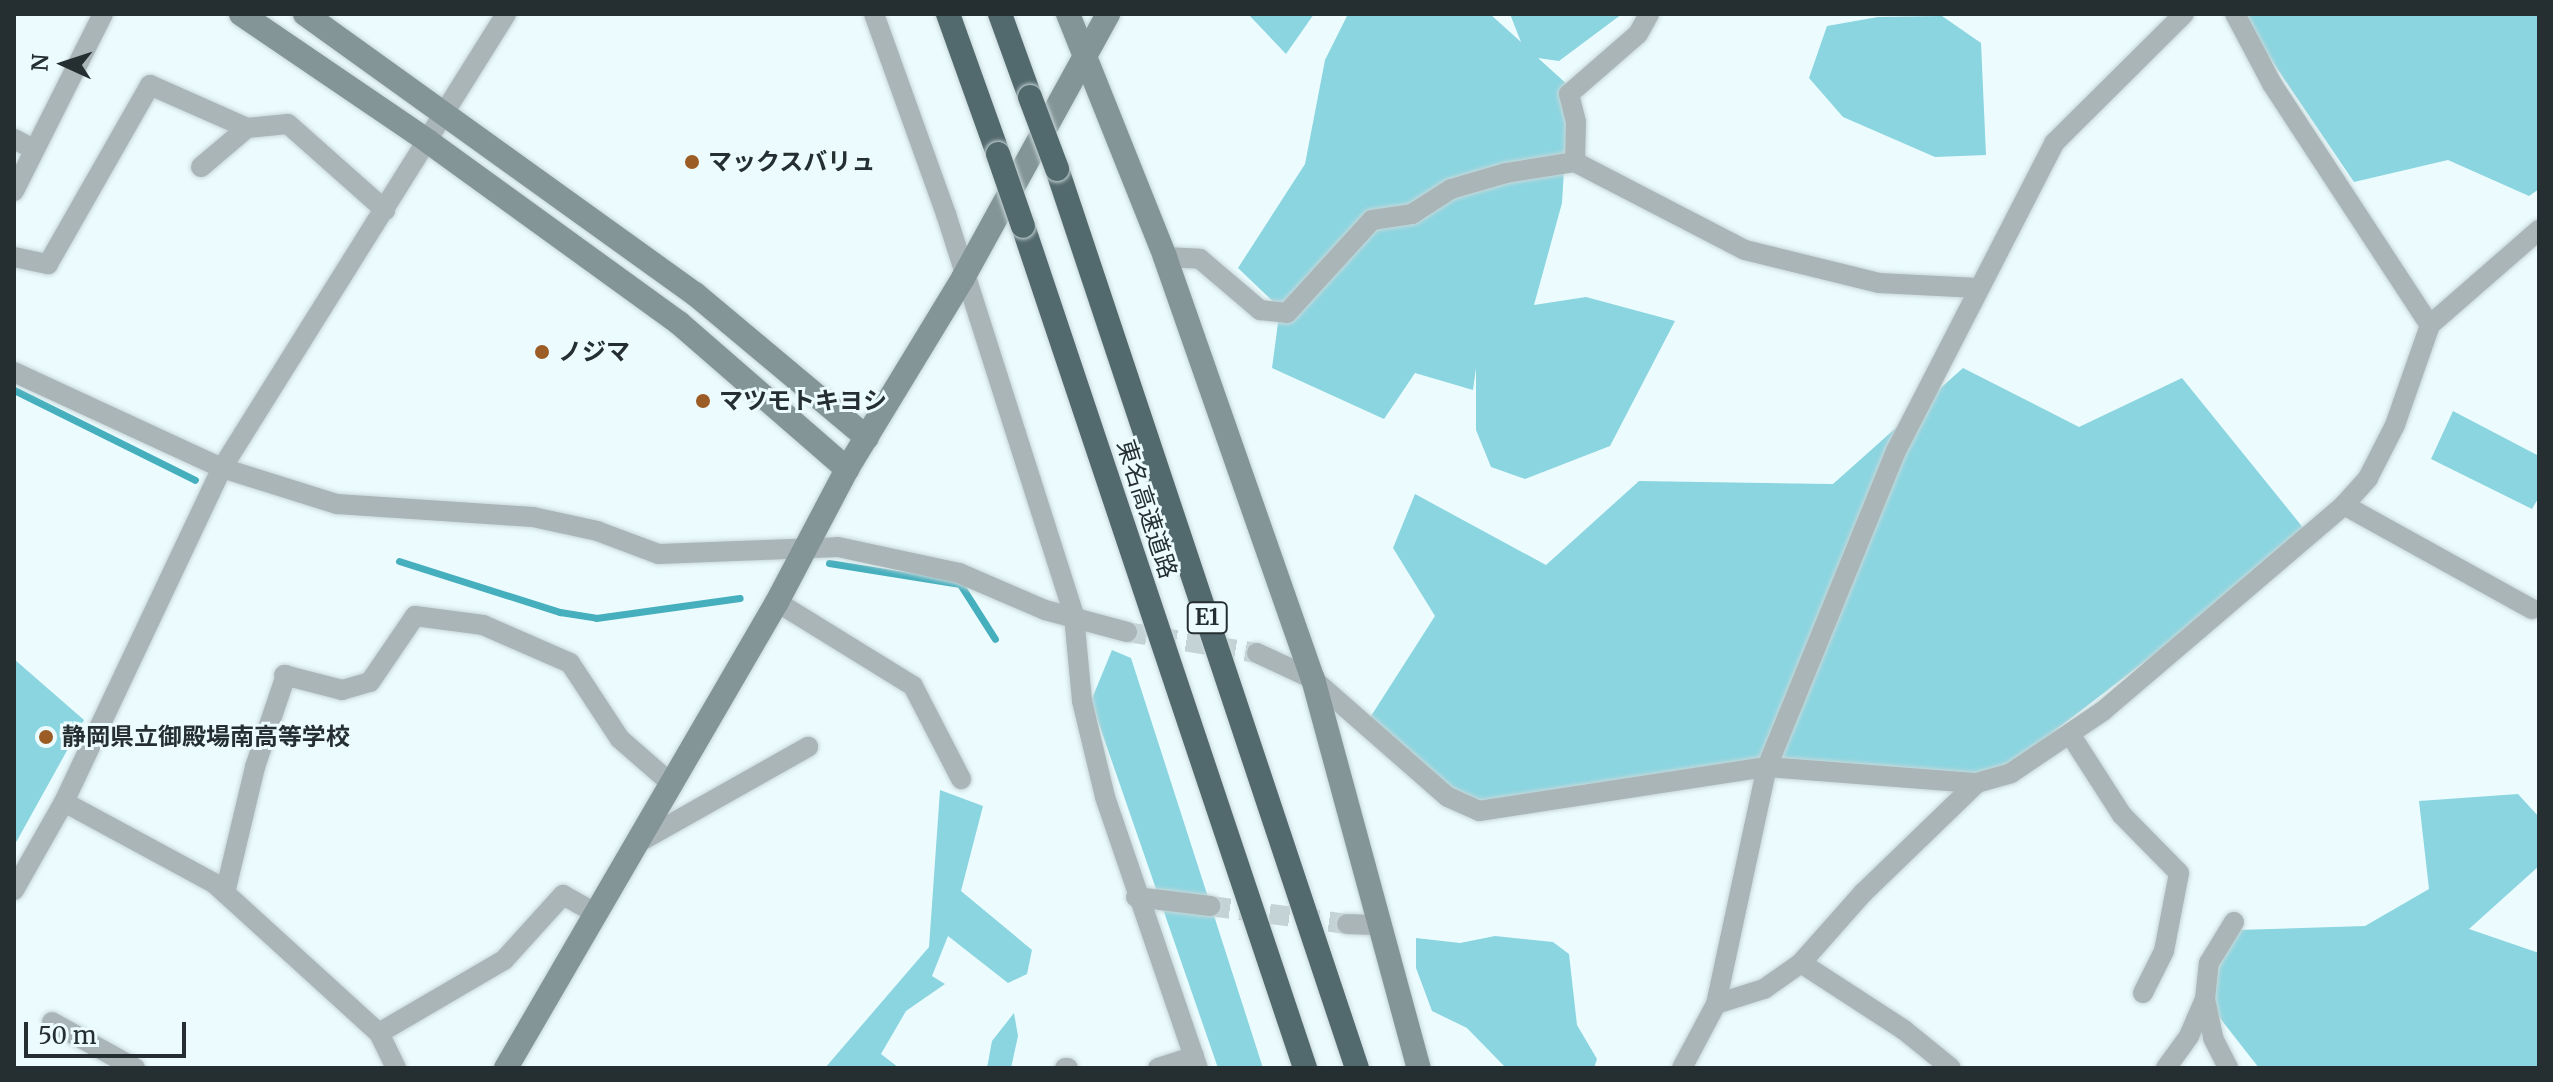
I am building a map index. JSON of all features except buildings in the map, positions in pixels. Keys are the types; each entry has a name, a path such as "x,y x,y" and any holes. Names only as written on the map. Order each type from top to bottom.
{"highway":[{"name":"東名高速道路","path":"948,14 1023,226 1305,1068"},
{"name":"東名高速道路","path":"1000,14 1057,169 1357,1068"}],"street":[{"path":"14,191 23,144 103,14"},
{"path":"241,14 429,142 679,323 847,469"},
{"path":"305,14 445,118 695,294 867,438"},
{"path":"14,890 64,802 222,468 445,118 506,14"},
{"path":"874,14 946,214 963,278 1074,616 1082,701 1136,897 1196,1062 1158,1068"},
{"path":"1068,14 1165,257 1313,679 1419,1068"},
{"path":"506,1068 673,785 777,602 847,469 963,278 1108,14"},
{"path":"1575,162 1576,122 1569,94 1638,34 1649,14"},
{"path":"1682,1068 1716,1004 1767,767 1891,464 2054,143 2184,14"},
{"path":"2235,14 2272,84 2430,325"},
{"path":"14,257 48,264 150,85 247,128 288,124 385,210"},
{"path":"201,167 247,128"},
{"path":"1165,257 1200,259 1260,310 1287,313 1372,220 1412,214 1451,189 1506,173 1575,162 1745,250 1879,283 1978,288"},
{"path":"1257,653 1313,679 1448,797 1479,811 1767,767 1977,783 2011,773 2070,734 2344,505 2368,478 2395,425 2430,325 2539,230"},
{"path":"14,372 222,468 337,504 533,517 597,531 659,554 838,547 959,573 1045,610 1127,632"},
{"path":"2344,505 2532,609"},
{"path":"777,602 913,686 961,779"},
{"path":"225,893 255,767 285,675 342,690 370,682 415,616 483,625 570,663 620,739 673,785"},
{"path":"2070,734 2122,815 2179,873 2164,951 2143,993"},
{"path":"641,841 808,747"},
{"path":"1716,1004 1764,989 1801,963 1863,893 1977,783"},
{"path":"64,802 225,893 379,1033 396,1068"},
{"path":"379,1033 504,960 563,895 597,914"},
{"path":"1136,897 1210,906"},
{"path":"2166,1068 2189,1036 2205,999 2209,963 2234,922"},
{"path":"1347,924 1380,925"},
{"path":"1801,963 1904,1030 1951,1068"},
{"path":"2205,999 2213,1038 2228,1068"},
{"path":"52,1022 135,1068"}],"shaded area":[{"path":"1248,14 1314,14 1286,54"},
{"path":"1348,14 1490,14 1521,42 1510,14 1622,14 1559,61 1538,58 1569,86 1562,203 1534,305 1586,297 1675,321 1610,446 1525,479 1491,467 1476,430 1476,368 1473,390 1415,373 1384,419 1272,368 1280,308 1238,268 1305,164 1325,60"},
{"path":"2240,14 2539,14 2539,189 2529,196 2448,160 2354,182"},
{"path":"1942,16 1981,43 1986,155 1935,157 1843,117 1809,78 1827,26 1878,17"},
{"path":"1963,368 2079,427 2182,378 2309,535 1992,779 1786,769 1467,805 1364,727 1435,616 1393,548 1415,494 1546,565 1639,481 1833,484"},
{"path":"2453,411 2539,456 2539,497 2532,509 2431,459"},
{"path":"1112,650 1131,658 1263,1068 1218,1068 1091,701"},
{"path":"14,659 84,720 14,846"},
{"path":"940,790 983,806 961,891 1032,950 1027,974 1008,983 948,936 932,976 945,984 906,1011 881,1054 899,1068 825,1068 929,947"},
{"path":"2518,794 2539,817 2539,866 2469,929 2539,953 2539,1068 2259,1068 2205,999 2236,930 2365,926 2429,889 2419,801"},
{"path":"1495,936 1553,942 1569,954 1577,1025 1597,1059 1594,1068 1506,1068 1467,1028 1432,1011 1416,968 1416,938 1460,943"},
{"path":"1014,1013 1018,1036 1011,1068 987,1068 992,1041"}],"waterway":[{"path":"14,390 195,480"},
{"path":"399,561 560,612 596,618 740,598"},
{"path":"829,563 960,584 995,639"}],"tunnel":[{"path":"1127,632 1257,653"},
{"path":"1210,906 1347,924"}],"place":[{"name":"マックスバリュ","path":"692,162"},
{"name":"ノジマ","path":"542,352"},
{"name":"マツモトキヨシ","path":"703,401"},
{"name":"静岡県立御殿場南高等学校","path":"46,737"}]}
